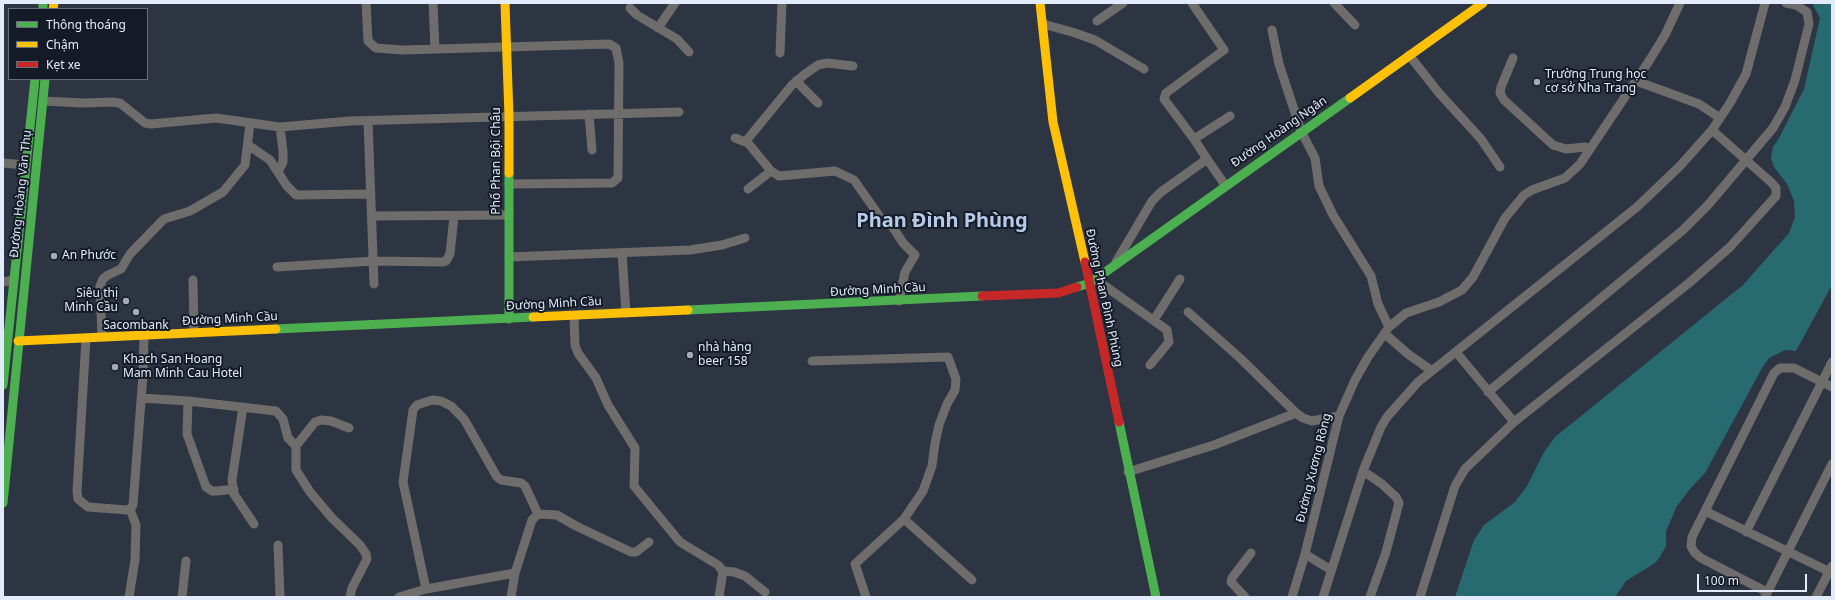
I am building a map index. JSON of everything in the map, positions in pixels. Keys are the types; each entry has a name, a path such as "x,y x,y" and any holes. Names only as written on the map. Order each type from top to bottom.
{"street":[{"path":"366,3 368,41 373,47 380,49 507,48 609,44 614,46 618,52 619,176 614,182 509,184"},
{"path":"433,3 435,49"},
{"name":"Phố Phan Bội Châu","path":"505,3 509,116 509,319"},
{"path":"658,28 675,3"},
{"path":"780,53 782,3"},
{"name":"Đường Phan Đình Phùng","path":"1040,3 1053,122 1092,281 1128,472 1156,597"},
{"path":"1097,21 1123,3"},
{"path":"1192,3 1224,50 1164,96 1164,99 1194,139 1225,185"},
{"path":"1334,3 1355,25"},
{"name":"Đường Hoàng Ngân","path":"1092,281 1116,262 1483,3"},
{"name":"Đường Xương Rồng","path":"1292,597 1305,554 1339,416 1355,380 1387,330 1406,312 1439,302 1462,290 1473,277 1497,232 1516,204 1532,190 1565,178 1573,172 1580,164 1636,81 1665,35 1680,3"},
{"path":"1323,597 1363,471 1387,416 1418,382 1637,207 1680,166 1712,130 1730,103 1746,74 1765,3"},
{"path":"1488,392 1683,230 1708,205 1747,161 1773,128 1785,108 1795,80 1809,24 1807,12 1796,5 1786,3"},
{"path":"630,8 637,15 677,39 689,52"},
{"path":"1042,24 1095,40 1144,69"},
{"path":"1272,30 1279,64 1301,131 1312,150 1319,186 1328,206 1371,276 1387,330 1408,354 1432,371"},
{"path":"1409,55 1439,93 1481,140 1500,167"},
{"path":"1513,58 1501,87 1500,93 1504,100 1553,145 1566,149 1585,147 1590,149"},
{"path":"746,142 796,80 818,66 827,63 853,66"},
{"name":"Đường Hoàng Văn Thụ","path":"3,385 5,341 14,280 35,80"},
{"name":"Đường Hoàng Văn Thụ","path":"3,502 45,80"},
{"path":"796,80 818,103"},
{"path":"1636,81 1699,104 1720,118"},
{"path":"43,101 120,103 146,123 151,124 216,118 250,124 280,127 368,121 679,112"},
{"path":"589,114 592,150"},
{"path":"1194,139 1230,116"},
{"path":"368,121 374,284"},
{"path":"102,338 100,286 103,279 121,269 130,254 164,219 190,211 223,192 245,165 250,124"},
{"path":"278,172 283,162 280,127"},
{"path":"1420,597 1455,486 1465,469 1514,422 1689,283 1730,247 1771,204 1776,196 1776,188 1712,130"},
{"path":"735,138 746,142 756,151 771,171 784,176 835,171 854,180 880,217 890,224 903,244 915,256 905,272 899,301"},
{"path":"248,144 270,160 287,186 296,195 371,194"},
{"path":"3,163 26,162 37,159"},
{"path":"1116,262 1152,200 1207,159"},
{"path":"748,189 771,171"},
{"path":"372,216 509,215"},
{"path":"277,267 374,261 446,261 450,254 454,216"},
{"path":"509,257 690,250 722,246 745,238"},
{"path":"622,253 626,313"},
{"path":"1154,320 1180,279"},
{"path":"3,282 14,280"},
{"path":"193,280 194,333"},
{"path":"1092,281 1154,320 1167,330 1168,342 1150,365"},
{"name":"Đường Minh Cầu","path":"5,341 102,338 1058,293 1092,281"},
{"path":"1188,312 1240,358 1296,413 1303,418 1312,421 1339,416"},
{"path":"574,316 575,345 578,353 596,378 608,405 634,448 634,486 680,542 718,565 723,571 734,572 745,576 765,592"},
{"path":"130,509 133,505 144,335"},
{"path":"86,338 77,491 78,499 88,507 130,509"},
{"path":"1456,352 1514,422"},
{"path":"812,361 948,357 956,379 955,390 947,404 939,425 932,466 923,490 904,519 855,564 866,597"},
{"path":"1746,532 1832,362"},
{"path":"1832,387 1794,368 1780,368 1774,373 1692,537 1691,546 1694,552 1701,558 1766,595 1832,464"},
{"path":"141,398 243,406 276,411 283,419 288,438 296,446"},
{"path":"426,589 403,482 413,410 417,404 432,400 441,401 451,406 464,419 497,477 501,480 521,483 525,486 538,514"},
{"path":"188,401 187,434 206,487 212,491 218,492 234,489"},
{"path":"243,406 232,480 240,505 254,524"},
{"path":"1128,472 1214,445 1296,413"},
{"path":"349,428 331,421 321,420 315,422 296,446 296,470 310,492 332,518 360,545 366,554 367,560 352,588 350,597"},
{"path":"1363,471 1382,484 1396,497 1399,503 1386,552 1370,597"},
{"path":"129,597 135,560 136,525 130,509"},
{"path":"1705,511 1788,552 1831,570 1816,597"},
{"path":"511,597 515,573 532,520 538,514 557,515 576,526 631,552 636,552 649,542"},
{"path":"904,519 972,580"},
{"path":"278,544 280,597"},
{"path":"1244,597 1231,582 1232,578 1251,553"},
{"path":"1305,554 1332,570"},
{"path":"182,597 186,561"},
{"path":"719,597 723,571"},
{"path":"399,597 426,589 515,573"}],"shaded area":[{"path":"1812,3 1832,3 1832,285 1796,351 1785,350 1769,358 1762,368 1705,473 1677,506 1666,531 1666,546 1660,557 1655,563 1626,581 1615,597 1455,597 1474,540 1484,525 1515,502 1527,486 1544,452 1555,437 1743,285 1789,233 1795,217 1794,201 1787,184 1774,167 1771,158 1773,147 1804,89 1820,18"}],"traffic: fast":[{"path":"43,3 43,8"},
{"path":"3,385 35,80"},
{"path":"3,503 45,80"},
{"path":"1077,287 1090,283 1350,98"},
{"path":"509,173 509,319"},
{"path":"688,310 982,296"},
{"path":"276,329 533,317"},
{"path":"1119,422 1156,597"}],"traffic: slow":[{"path":"53,8 54,3"},
{"path":"505,3 509,116 509,173"},
{"path":"1040,3 1053,122 1085,262"},
{"path":"1350,98 1483,3"},
{"path":"533,317 688,310"},
{"path":"18,341 276,329"}],"traffic: jam":[{"path":"1085,262 1119,422"},
{"path":"982,296 1058,293 1077,287"}],"place":[{"name":"Trường Trung học cơ sở Nha Trang","path":"1537,82"},
{"name":"An Phước","path":"54,256"},
{"name":"Siêu thị Minh Cầu","path":"126,301"},
{"name":"Sacombank","path":"136,312"},
{"name":"nhà hàng beer 158","path":"690,355"},
{"name":"Khach San Hoang Mam Minh Cau Hotel","path":"115,367"}],"district":[{"name":"Phan Đình Phùng","path":"942,221"}]}
